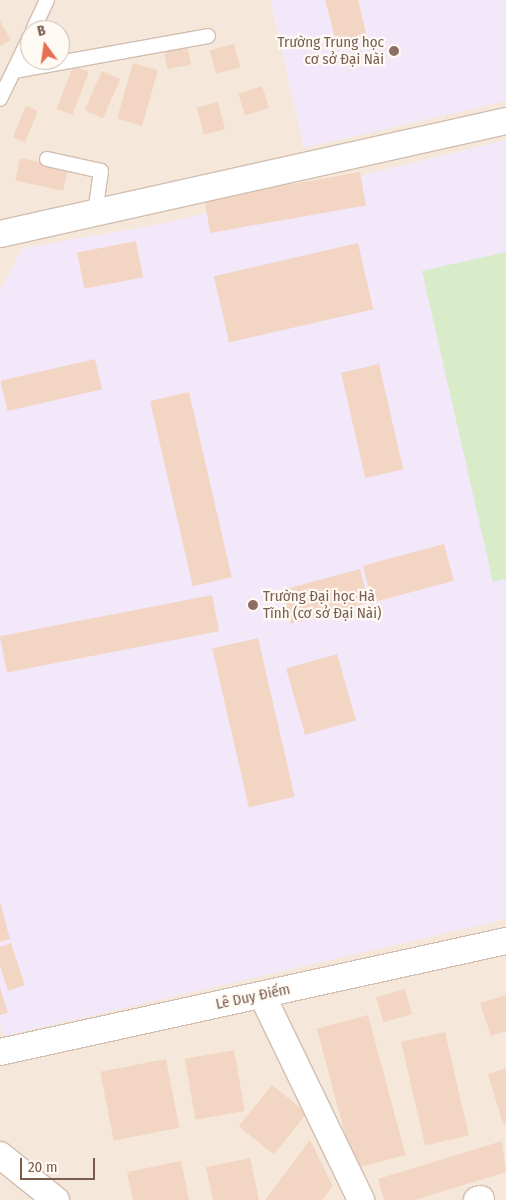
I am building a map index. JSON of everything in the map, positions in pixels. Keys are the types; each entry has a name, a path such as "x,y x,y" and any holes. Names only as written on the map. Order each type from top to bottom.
{"street":[{"path":"0,234 506,121"},
{"name":"Lê Duy Điếm","path":"0,1052 506,941"},
{"path":"262,995 361,1200"},
{"path":"0,1155 56,1200"}],"lane":[{"path":"38,20 47,0"},
{"path":"14,71 208,36"},
{"path":"0,100 20,58"},
{"path":"47,159 101,171 95,213"}],"shaded area":[{"name":"Trường Đại học Hà Tĩnh (cơ sở Đại Nài)","path":"0,0 506,0 506,1200 0,1200"},
{"name":"Trường Trung học cơ sở Đại Nài","path":"270,0 506,0 506,101 304,148"},
{"name":"Trường Đại học Hà Tĩnh (cơ sở Đại Nài)","path":"506,140 506,919 4,1036 0,1024 0,291 22,248 157,225"}],"green space":[{"path":"506,252 506,579 493,582 422,271"}],"building":[{"path":"325,0 358,0 367,37 337,45"},
{"path":"0,21 11,40 0,46"},
{"path":"234,44 240,67 216,74 210,50"},
{"path":"188,48 191,65 167,69 164,52"},
{"path":"133,63 158,70 142,126 117,119"},
{"path":"73,66 89,72 72,115 57,109"},
{"path":"102,71 120,79 103,118 85,110"},
{"path":"262,86 269,108 245,116 238,94"},
{"path":"218,102 225,129 204,135 197,108"},
{"path":"26,106 38,111 25,142 13,137"},
{"path":"20,158 68,168 63,191 15,180"},
{"path":"360,172 366,205 210,233 204,199"},
{"path":"136,241 143,277 84,289 77,252"},
{"path":"358,243 373,309 229,343 214,276"},
{"path":"95,359 102,389 7,411 0,381"},
{"path":"379,364 403,469 365,478 341,373"},
{"path":"189,392 232,577 193,586 150,401"},
{"path":"444,544 454,581 373,602 363,566"},
{"path":"360,569 369,603 291,624 282,590"},
{"path":"212,595 219,631 7,673 0,636"},
{"path":"258,638 295,797 249,807 212,649"},
{"path":"337,654 356,720 305,735 286,669"},
{"path":"0,902 10,939 0,942"},
{"path":"11,943 25,985 8,991 0,965 0,947"},
{"path":"0,988 8,1013 0,1015"},
{"path":"405,989 412,1014 383,1022 376,997"},
{"path":"506,995 506,1031 491,1036 480,1003"},
{"path":"368,1015 406,1155 354,1169 317,1029"},
{"path":"445,1032 469,1135 425,1145 401,1042"},
{"path":"234,1050 245,1111 196,1120 185,1059"},
{"path":"166,1059 179,1128 114,1140 100,1072"},
{"path":"506,1068 506,1123 503,1124 488,1074"},
{"path":"272,1085 307,1113 274,1155 239,1126"},
{"path":"310,1140 333,1186 322,1200 265,1200"},
{"path":"502,1141 506,1172 415,1200 384,1200 378,1179"},
{"path":"250,1158 259,1200 213,1200 206,1167"},
{"path":"181,1161 189,1200 133,1200 127,1172"}],"place":[{"name":"Trường Trung học cơ sở Đại Nài","path":"394,51"},
{"name":"Trường Đại học Hà Tĩnh (cơ sở Đại Nài)","path":"253,605"}]}
